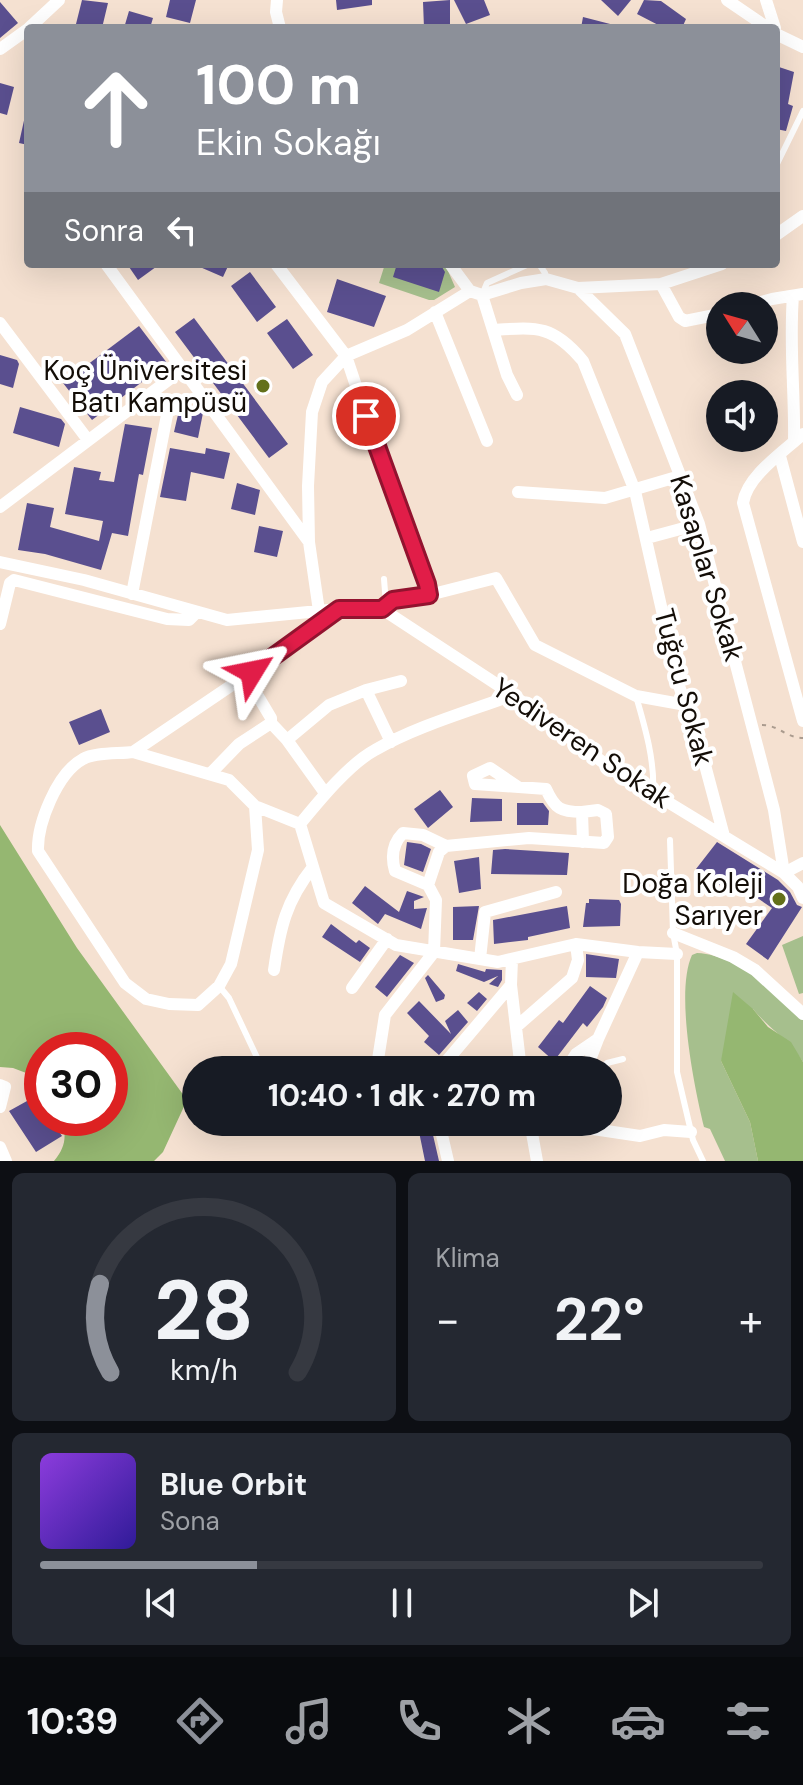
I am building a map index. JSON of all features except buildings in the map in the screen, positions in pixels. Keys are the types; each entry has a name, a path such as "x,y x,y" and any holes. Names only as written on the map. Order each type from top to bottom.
{"street":[{"path":"32,24 59,0"},
{"path":"277,0 279,24"},
{"path":"727,0 762,24"},
{"path":"766,0 774,24"},
{"path":"0,49 24,31"},
{"path":"780,34 803,47"},
{"path":"780,232 803,216"},
{"path":"109,268 309,542"},
{"path":"279,268 346,356 429,595"},
{"path":"454,268 476,293 494,330 507,375 517,395"},
{"path":"319,611 309,542 312,412 322,382 346,356 407,330 435,312 476,293 546,279 578,288 661,284 710,268"},
{"path":"661,284 679,317 685,321 706,317"},
{"name":"Kasaplar Sokak","path":"578,288 625,334 699,524 774,810 784,873"},
{"path":"778,299 798,295 790,333 798,438 754,478 745,490 743,503 803,721"},
{"path":"435,312 487,441"},
{"path":"0,323 88,440"},
{"name":"Tuğcu Sokak","path":"494,330 536,327 571,346 583,361 635,491 679,686 724,836"},
{"path":"0,507 183,369"},
{"path":"132,594 167,415 151,393"},
{"path":"780,456 803,542"},
{"path":"518,492 605,498 680,476"},
{"path":"647,538 699,524"},
{"path":"0,562 84,580 227,620 384,607 393,600 429,595 496,578 535,645 636,696 686,705"},
{"path":"0,624 10,583 14,580 167,619 189,620 197,612"},
{"name":"Yediveren Sokak","path":"384,607 513,695 624,778 784,873"},
{"path":"133,752 319,626 339,609"},
{"path":"246,676 271,723 325,793"},
{"path":"287,740 329,705 366,690 401,681"},
{"path":"366,690 391,742"},
{"path":"300,824 325,793 372,751 418,730 513,695"},
{"path":"210,774 239,744 271,723"},
{"path":"255,806 258,850 231,964 219,986 198,1005 146,999 125,983 38,851 38,835 49,802 66,775 84,758 133,752 229,780 255,806 300,824"},
{"path":"379,1056 385,1015 434,952 436,900 428,885 395,871 392,858 397,839 403,833 423,835 446,846 529,838 604,843 608,837 606,814 598,810 561,810 555,806 546,789 518,787"},
{"path":"582,812 583,842"},
{"path":"300,824 324,903 396,945 498,962 576,944 677,954"},
{"path":"428,885 439,852 446,846"},
{"path":"803,863 784,873 798,887 803,898"},
{"path":"274,970 280,929 295,888 313,867"},
{"path":"480,959 485,912 556,892"},
{"path":"673,933 733,957 755,970 803,1014"},
{"path":"352,988 387,939"},
{"path":"516,1027 572,978 578,960 576,944"},
{"path":"591,1056 638,952"},
{"path":"512,959 511,985 519,1056"},
{"path":"451,1056 511,985"},
{"path":"575,1056 598,1039"},
{"path":"0,1085 5,1087 0,1107"},
{"path":"622,1132 640,1136 664,1130 691,1132"},
{"path":"442,1136 448,1161"},
{"path":"533,1136 537,1161"},
{"path":"0,1147 6,1161"}],"lane":[{"path":"780,158 803,111"},
{"path":"476,293 487,283 520,268"},
{"path":"542,268 546,279"},
{"path":"384,579 384,607"},
{"path":"636,696 645,725 653,793"},
{"path":"670,840 673,933 677,954 677,1072 691,1132 703,1161"},
{"path":"219,986 229,998 256,1056"}],"path":[{"path":"753,727 773,726 792,737 803,738"}],"green space":[{"path":"384,268 447,268 455,287 429,300 379,283"},
{"path":"0,825 77,948 182,1093 182,1111 163,1152 154,1161 54,1161 61,1151 64,1136 128,1136 128,1032 24,1032 24,1072 0,1067"},
{"path":"803,936 803,993 799,994 782,945"},
{"path":"697,953 727,960 741,968 768,987 803,1020 803,1062 753,1009 721,1061 750,1122 758,1161 725,1161 710,1129 704,1127 691,1064 685,992 687,971 692,955"},
{"path":"733,992 768,1027 791,1042 803,1062 803,1161 758,1161 750,1122 721,1061"}],"place":[{"name":"Koç Üniversitesi Batı Kampüsü","path":"263,386"},
{"name":"Doğa Koleji Sarıyer","path":"779,899"}],"route":[{"path":"252,672 339,609 382,609 393,600 429,595 366,416"}]}
